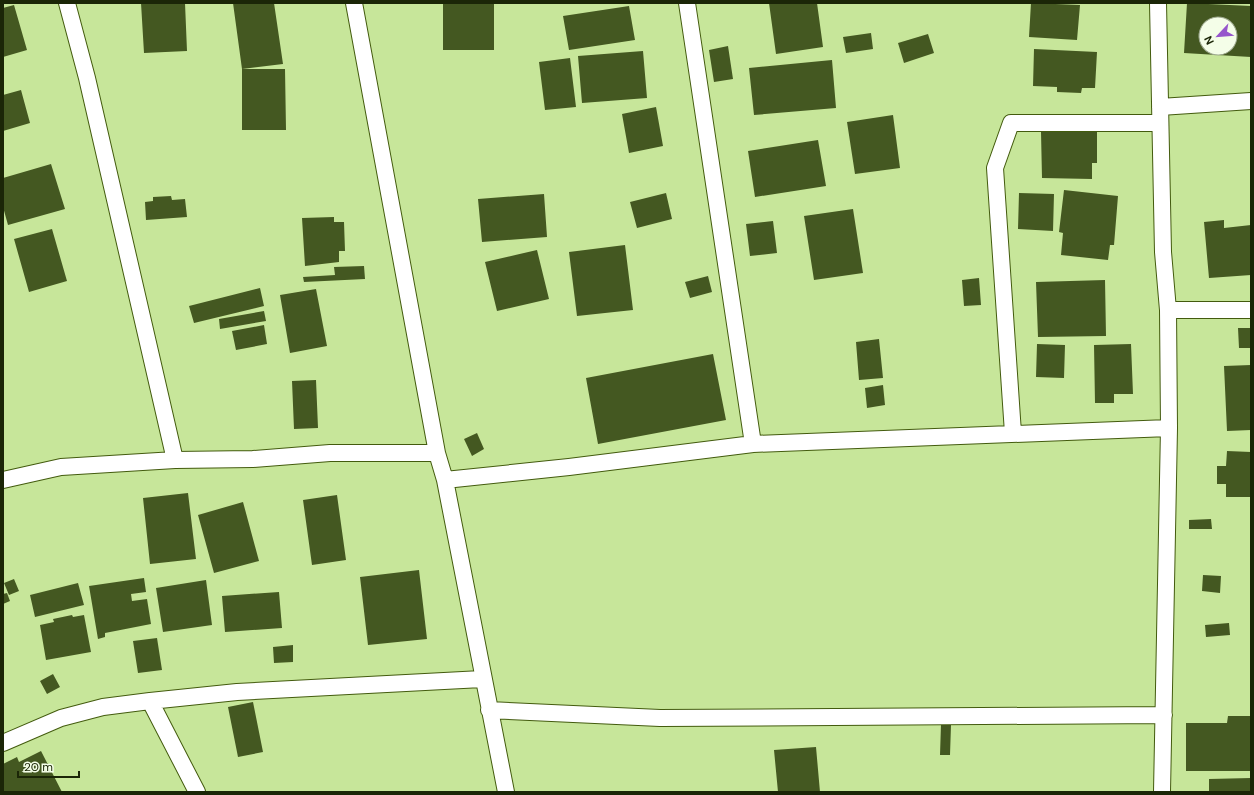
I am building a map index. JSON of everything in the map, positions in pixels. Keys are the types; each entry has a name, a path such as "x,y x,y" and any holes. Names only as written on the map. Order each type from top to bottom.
{"street":[{"path":"66,3 88,78 175,460"},
{"path":"354,3 437,454 445,480 482,679 506,792"},
{"path":"687,3 753,444"},
{"path":"1158,3 1163,252 1168,310 1170,428 1162,792"},
{"path":"1160,107 1251,101"},
{"path":"1013,433 994,168 1011,123 1160,123"},
{"path":"1168,310 1251,310"},
{"path":"445,480 569,468 753,444 1170,428"},
{"path":"3,480 61,467 175,460 253,459 330,453 437,454"},
{"path":"3,743 61,718 103,707 252,691 482,679"},
{"path":"150,701 197,792"},
{"path":"489,710 660,718 1164,715"}],"building":[{"path":"141,3 185,3 187,51 144,53"},
{"path":"233,3 274,3 283,64 242,69"},
{"path":"443,3 494,3 494,50 443,50"},
{"path":"769,3 817,3 823,47 776,54"},
{"path":"1031,3 1080,5 1077,40 1029,37"},
{"path":"1187,3 1251,6 1251,57 1234,56 1238,56 1238,16 1198,16 1198,54 1184,53"},
{"path":"14,5 27,50 3,57 3,8"},
{"path":"629,6 635,40 569,50 563,16"},
{"path":"871,33 873,49 846,53 843,37"},
{"path":"928,34 934,53 904,63 898,43"},
{"path":"728,46 733,79 714,82 709,50"},
{"path":"1034,49 1097,52 1095,88 1082,88 1081,93 1057,92 1057,87 1033,86"},
{"path":"643,51 647,98 582,103 578,56"},
{"path":"570,58 576,107 545,110 539,62"},
{"path":"832,60 836,108 754,115 749,68"},
{"path":"242,69 285,69 286,130 242,130"},
{"path":"21,90 30,123 3,131 3,95"},
{"path":"656,107 663,146 629,153 622,114"},
{"path":"893,115 900,168 855,174 847,122"},
{"path":"1041,132 1097,132 1097,163 1092,163 1092,179 1042,178"},
{"path":"818,140 826,186 755,197 748,151"},
{"path":"51,164 65,209 8,225 3,207 3,178"},
{"path":"1064,190 1118,196 1114,245 1110,245 1108,260 1061,255 1063,233 1059,232"},
{"path":"666,193 672,219 637,228 630,202"},
{"path":"1019,193 1054,194 1053,231 1018,229"},
{"path":"544,194 547,237 482,242 478,199"},
{"path":"171,196 172,200 185,199 187,217 146,220 145,202 153,201 153,197"},
{"path":"853,209 863,273 814,280 804,216"},
{"path":"334,217 334,222 344,222 345,251 339,251 339,262 305,266 302,218"},
{"path":"1224,220 1224,228 1251,225 1251,275 1209,278 1204,222"},
{"path":"773,221 777,253 750,256 746,224"},
{"path":"52,229 67,281 29,292 14,239"},
{"path":"625,245 633,310 577,316 569,252"},
{"path":"537,250 549,299 497,311 485,262"},
{"path":"364,266 365,279 304,282 303,277 335,275 334,267"},
{"path":"708,276 712,292 690,298 685,282"},
{"path":"979,278 981,305 964,306 962,280"},
{"path":"1105,280 1106,336 1038,337 1036,282"},
{"path":"260,288 264,306 194,323 189,306"},
{"path":"316,289 327,346 290,353 280,295"},
{"path":"264,311 266,321 220,329 219,319"},
{"path":"264,325 267,344 236,350 232,331"},
{"path":"1238,328 1251,328 1251,348 1239,348"},
{"path":"879,339 883,378 859,380 856,342"},
{"path":"1037,344 1065,345 1064,378 1036,377"},
{"path":"1131,344 1133,394 1114,394 1114,403 1095,403 1094,345"},
{"path":"713,354 726,420 598,444 586,378"},
{"path":"1251,365 1251,430 1227,431 1224,366"},
{"path":"316,380 318,428 294,429 292,381"},
{"path":"883,385 885,405 867,408 865,388"},
{"path":"477,433 484,449 472,456 464,439"},
{"path":"1227,451 1251,452 1251,497 1226,497 1226,484 1217,484 1217,466 1226,466"},
{"path":"188,493 196,559 150,564 143,498"},
{"path":"337,495 346,560 312,565 303,500"},
{"path":"243,502 259,561 214,573 198,515"},
{"path":"1211,519 1212,529 1189,529 1189,520"},
{"path":"419,570 427,639 368,645 360,577"},
{"path":"1203,575 1221,576 1220,593 1202,591"},
{"path":"144,578 146,592 131,594 132,601 147,599 151,624 105,633 105,637 98,639 89,586"},
{"path":"14,579 19,591 9,595 4,583"},
{"path":"206,580 212,625 163,632 156,588"},
{"path":"78,583 84,605 35,617 30,595"},
{"path":"279,592 282,628 225,632 222,596"},
{"path":"7,593 10,601 3,604 3,594"},
{"path":"72,615 73,617 84,615 91,652 46,660 40,625 54,622 53,619"},
{"path":"1229,623 1230,635 1206,637 1205,625"},
{"path":"157,638 162,670 138,673 133,641"},
{"path":"293,645 293,662 274,663 273,647"},
{"path":"53,674 60,687 47,694 40,681"},
{"path":"253,702 263,752 238,757 228,707"},
{"path":"1228,716 1251,716 1251,771 1186,771 1186,723 1227,723"},
{"path":"941,724 951,725 950,755 940,755"},
{"path":"816,747 820,792 778,792 774,750"},
{"path":"41,751 62,792 3,792 3,764 17,757 19,762"},
{"path":"1251,778 1251,792 1209,792 1209,779"}]}
